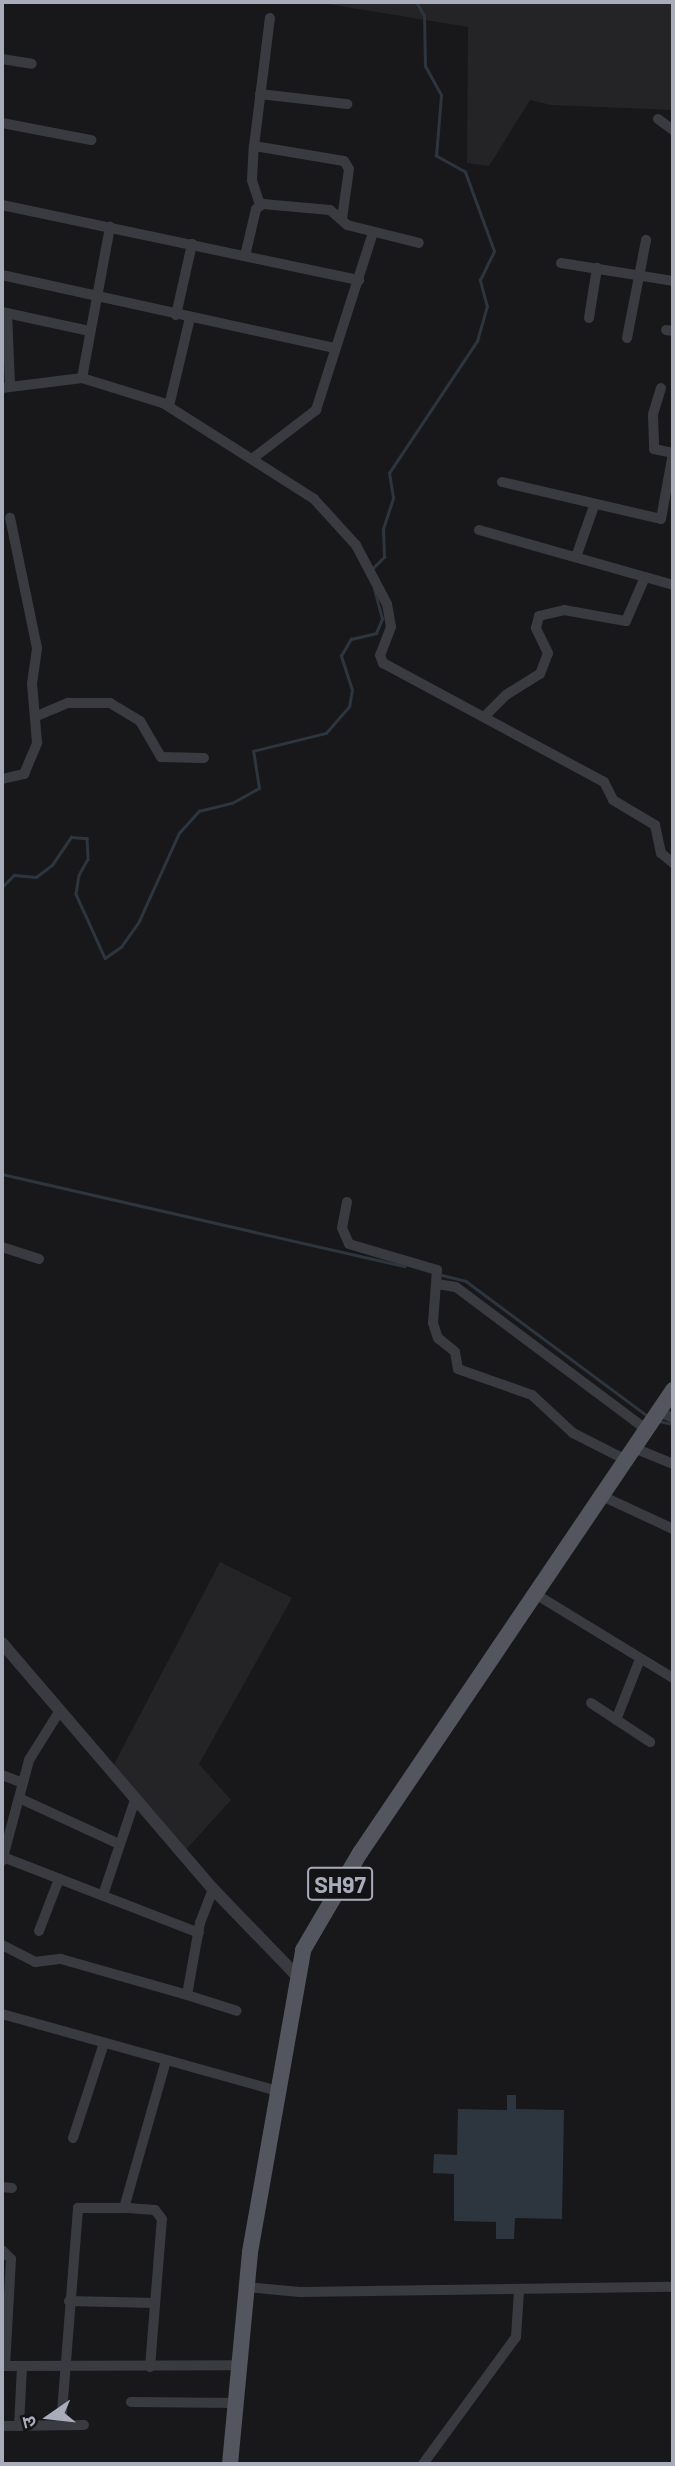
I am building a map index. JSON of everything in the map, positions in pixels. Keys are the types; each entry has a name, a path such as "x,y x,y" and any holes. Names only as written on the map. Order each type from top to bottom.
{"main road":[{"name":"SH97","path":"230,2464 246,2287 275,2090 296,1975 327,1903 630,1454 647,1430 666,1415 673,1390"}],"street":[{"path":"245,256 260,205 252,180 270,18"},
{"path":"2,59 32,64"},
{"path":"260,94 347,104"},
{"path":"658,119 673,130"},
{"path":"2,123 92,140"},
{"path":"254,146 347,163 342,219"},
{"path":"2,205 359,280"},
{"path":"260,205 330,210 347,225 419,243"},
{"path":"82,378 110,228"},
{"path":"252,459 316,410 373,233"},
{"path":"627,338 646,240"},
{"path":"176,315 192,243"},
{"path":"561,263 673,281"},
{"path":"589,318 597,268"},
{"path":"2,275 96,298 335,348"},
{"path":"90,331 5,312 6,387 82,378 169,406 314,499 350,537 374,575 390,611 391,627 380,655 383,663 604,782 613,800 655,825 661,853 673,863"},
{"path":"169,406 190,318"},
{"path":"502,482 594,506 663,518 673,453 654,449 653,415 661,388"},
{"path":"576,557 594,506"},
{"path":"2,779 24,774 37,743 37,716 32,684 37,648 10,518"},
{"path":"479,530 673,585"},
{"path":"485,716 506,695 540,674 548,653 536,628 539,616 564,610 626,621 645,577"},
{"path":"37,716 68,703 110,703 141,721 161,757 204,758"},
{"path":"347,1202 342,1228 349,1244 425,1264 437,1270 435,1334 455,1352 458,1369 532,1395 573,1433 630,1454 673,1464"},
{"path":"2,1247 39,1259"},
{"path":"438,1284 456,1287 647,1430"},
{"path":"602,1496 673,1529"},
{"path":"537,1595 673,1678"},
{"path":"2,1643 213,1889 296,1975"},
{"path":"616,1720 640,1659"},
{"path":"591,1703 650,1742"},
{"path":"59,1712 33,1751 6,1833 2,1859 59,1878 199,1933"},
{"path":"2,1775 23,1783"},
{"path":"19,1798 117,1843"},
{"path":"103,1895 117,1843 135,1800"},
{"path":"39,1931 59,1878"},
{"path":"187,1995 199,1933 213,1889"},
{"path":"2,1945 34,1962 61,1959 237,2011"},
{"path":"2,2014 275,2090"},
{"path":"73,2138 104,2043"},
{"path":"124,2208 166,2061"},
{"path":"61,2426 78,2208 155,2210 162,2219 150,2367"},
{"path":"2,2250 11,2259 3,2366 239,2365"},
{"path":"246,2287 300,2292 673,2287"},
{"path":"423,2464 516,2337 519,2290"},
{"path":"69,2301 155,2303"},
{"path":"19,2426 22,2366"},
{"path":"131,2402 236,2403"},
{"path":"2,2426 84,2425"}],"shaded area":[{"path":"316,2 673,2 673,110 551,105 530,100 489,166 467,163 468,27"},
{"path":"220,1562 292,1598 199,1764 231,1800 183,1853 110,1772"},
{"path":"507,2095 516,2095 516,2109 564,2110 562,2219 515,2218 514,2239 496,2239 496,2222 454,2221 454,2174 433,2173 434,2154 457,2155 458,2109 507,2110"}],"waterway":[{"path":"373,568 384,557 383,529 393,498 389,473 477,341 487,307 480,280 494,251 465,172 436,156 441,95 425,66 424,16 416,2"},
{"path":"2,887 14,875 36,877 52,865 71,837 87,838 88,859 79,875 76,894 105,958 121,947 139,921 179,833 199,811 232,803 259,788 253,751 326,733 349,707 352,690 341,656 351,639 376,633 382,619 374,590"},
{"path":"2,1174 405,1266"},
{"path":"442,1275 466,1281 648,1416"},
{"path":"659,1421 673,1424"}]}
